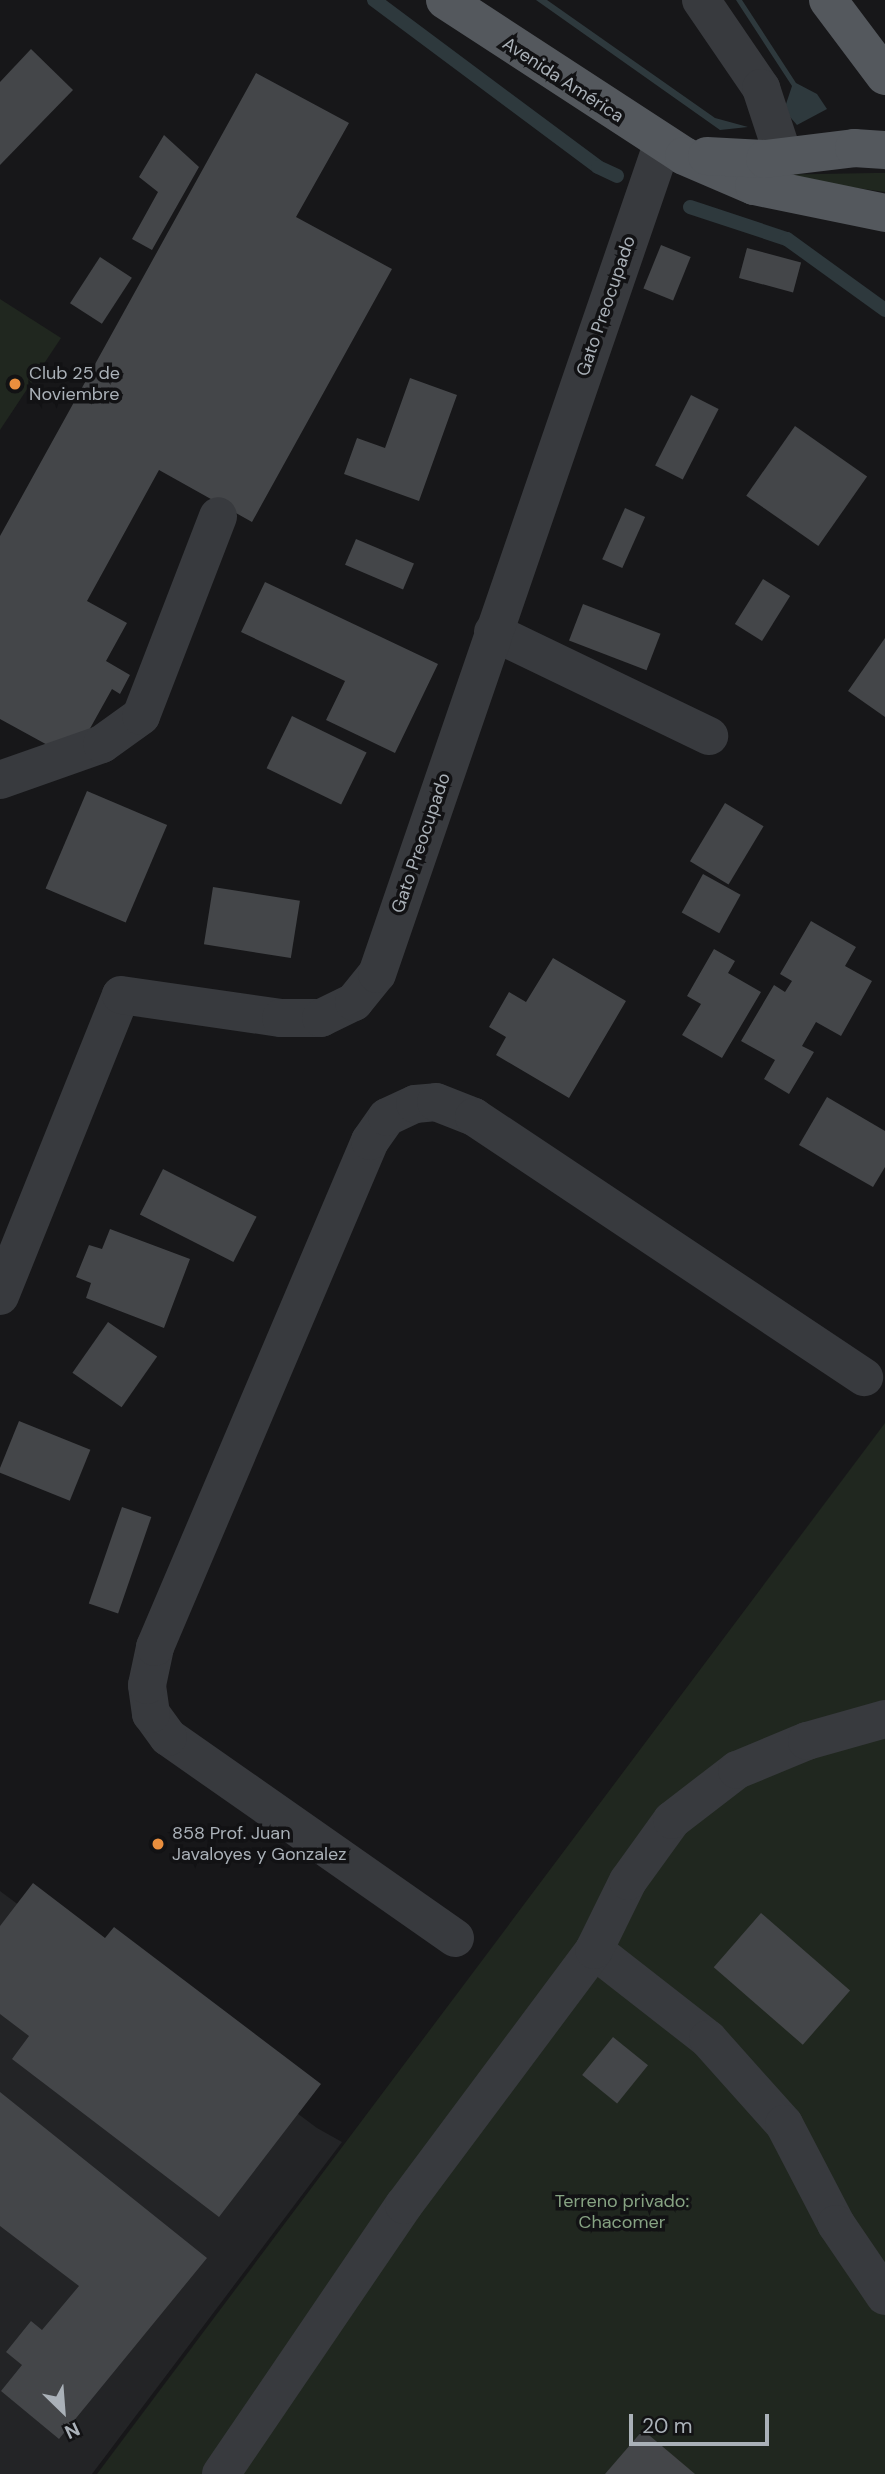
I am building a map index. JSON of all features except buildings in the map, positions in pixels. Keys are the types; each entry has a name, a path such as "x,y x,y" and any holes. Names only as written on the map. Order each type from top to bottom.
{"main road":[{"name":"Avenida América","path":"445,0 673,151 754,186 885,213"},
{"path":"828,0 885,76"},
{"path":"673,151 784,158 854,148 885,150"}],"street":[{"path":"701,0 761,88 784,158"},
{"name":"Gato Preocupado","path":"0,1296 121,995 281,1018 321,1018 354,1002 377,974 493,632 673,151"},
{"path":"0,780 102,744 141,716 218,516"},
{"path":"493,632 709,736"},
{"path":"455,1938 168,1737 151,1714 148,1685 166,1622 370,1141 387,1117 415,1104 436,1102 474,1117 864,1377"},
{"path":"225,2472 404,2205 594,1951 628,1881 672,1820 737,1770 807,1741 885,1719"},
{"path":"594,1951 708,2039 784,2124 836,2224 885,2296"}],"shaded area":[{"path":"536,0 547,0 715,118 748,127 720,130"},
{"path":"736,0 742,0 796,83 817,94 827,109 797,125 784,110 792,86"},
{"path":"0,1891 317,2128 342,2142 92,2474 0,2474"}],"green space":[{"path":"874,173 885,173 885,192 766,175"},
{"name":"Club 25 de Noviembre","path":"0,299 61,338 0,430"},
{"name":"Terreno privado: Chacomer","path":"885,1423 885,2474 97,2474"}],"waterway":[{"path":"374,0 598,167 617,176"},
{"path":"690,207 787,239 885,310"}],"place":[{"name":"Club 25 de Noviembre","path":"15,384"},
{"name":"858 Prof. Juan Javaloyes y Gonzalez","path":"158,1844"}]}
